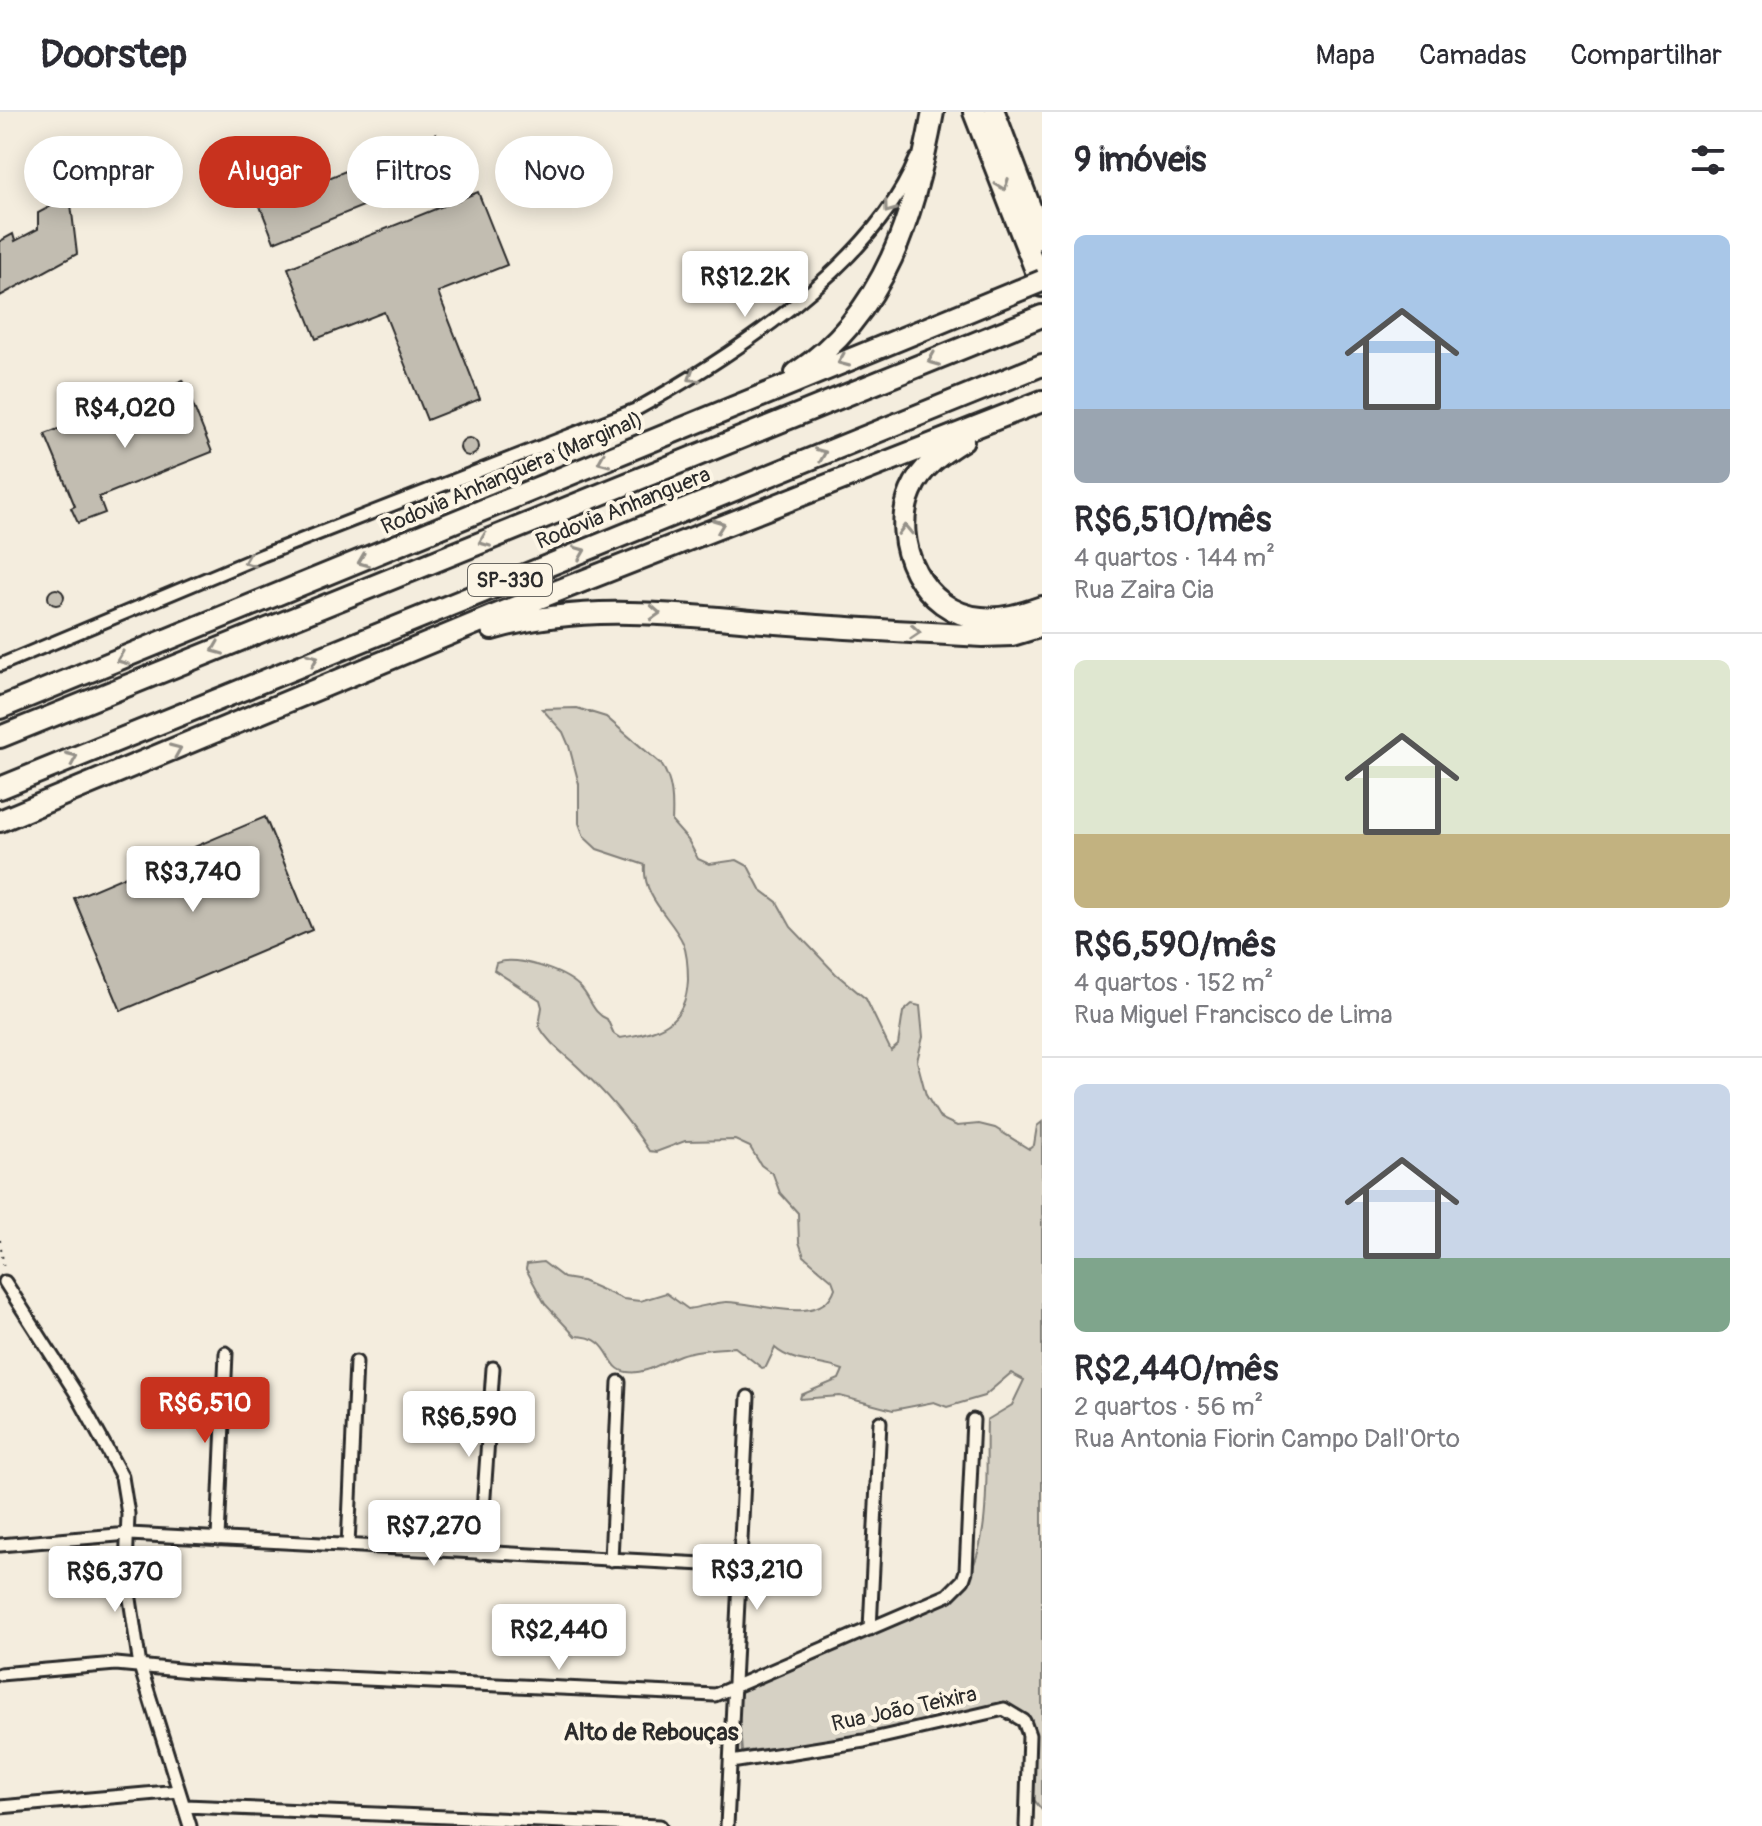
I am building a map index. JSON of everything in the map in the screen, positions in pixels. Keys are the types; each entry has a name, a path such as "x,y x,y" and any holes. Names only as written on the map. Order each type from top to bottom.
{"highway":[{"path":"654,439 789,378 835,341 861,313 903,235 917,192 933,112"},
{"path":"974,112 1042,284"},
{"path":"994,112 1042,239"},
{"name":"Rodovia Anhanguera (Marginal)","path":"0,708 993,301 1042,284"},
{"name":"Rodovia Anhanguera","path":"0,737 1042,316"},
{"name":"Rodovia Anhanguera","path":"0,788 1042,365"},
{"path":"0,821 672,544 1038,402"},
{"path":"1000,417 941,454 922,474 905,511 905,542 912,564 925,586 955,611 981,618 998,618 1042,607"},
{"path":"337,682 472,635 534,617 581,611 654,612 983,636 1012,635 1042,626"}],"street":[{"path":"0,665 249,561 635,410 689,381 815,286 869,235 896,201 933,112"},
{"path":"5,1282 115,1460 126,1494 129,1534 126,1572 140,1666 190,1826"},
{"path":"218,1539 226,1353"},
{"path":"348,1546 356,1362"},
{"path":"480,1553 493,1368"},
{"path":"611,1560 619,1382"},
{"path":"727,1826 748,1397"},
{"path":"0,1674 116,1664 715,1695 948,1595 963,1580 966,1571 973,1420"},
{"path":"870,1629 880,1422"},
{"path":"0,1545 129,1534 742,1566"},
{"name":"Rua João Teixira","path":"731,1762 864,1741 1004,1709 1024,1721 1029,1735 1026,1826"},
{"path":"0,1807 179,1791"},
{"path":"185,1806 660,1826"}],"path":[{"path":"0,1240 5,1282"}],"shaded area":[{"path":"577,708 606,717 661,764 670,785 672,822 688,840 698,859 709,864 737,860 748,866 760,889 777,902 791,927 836,974 866,999 891,1051 898,1045 903,1012 912,1004 920,1006 923,1037 917,1061 926,1095 940,1118 957,1126 979,1124 995,1128 1029,1149 1034,1145 1037,1126 1042,1122 1042,1810 1032,1797 1027,1748 1007,1703 858,1736 742,1752 737,1690 956,1596 977,1557 982,1535 987,1420 1012,1405 1024,1380 1011,1373 984,1396 947,1407 934,1402 893,1410 840,1396 800,1399 801,1395 839,1379 843,1370 799,1360 775,1348 766,1367 762,1368 735,1347 687,1353 648,1370 627,1372 615,1365 596,1341 575,1336 545,1304 526,1269 527,1264 543,1262 564,1278 582,1281 623,1299 640,1301 666,1293 688,1309 726,1302 802,1310 828,1300 835,1288 832,1280 804,1256 799,1242 798,1213 780,1193 773,1174 761,1165 750,1147 735,1140 685,1141 656,1152 649,1151 606,1096 543,1032 539,1026 540,1000 494,970 496,963 516,961 539,966 572,980 620,1038 647,1033 668,1023 682,1007 686,995 688,976 684,947 648,888 645,865 597,849 584,837 579,823 579,784 569,746 563,732 542,709"}],"building":[{"path":"347,170 347,208 358,208 274,242 261,208 331,208 331,177"},
{"path":"479,195 507,265 438,292 480,399 427,420 384,312 316,339 288,268 438,208 479,208"},
{"path":"47,208 71,208 77,254 0,296 0,241 13,234 15,241 38,229 38,213"},
{"path":"183,380 212,452 99,497 105,513 78,523 71,508 75,506 45,434 117,406 127,430 174,411 164,388"},
{"path":"469,438 478,447 469,456 460,447"},
{"path":"53,589 59,589 64,597 62,603 53,605 48,600 48,594"},
{"path":"265,817 312,930 121,1011 74,898"}],"district":[{"name":"Alto de Rebouças","path":"651,1732"}]}
